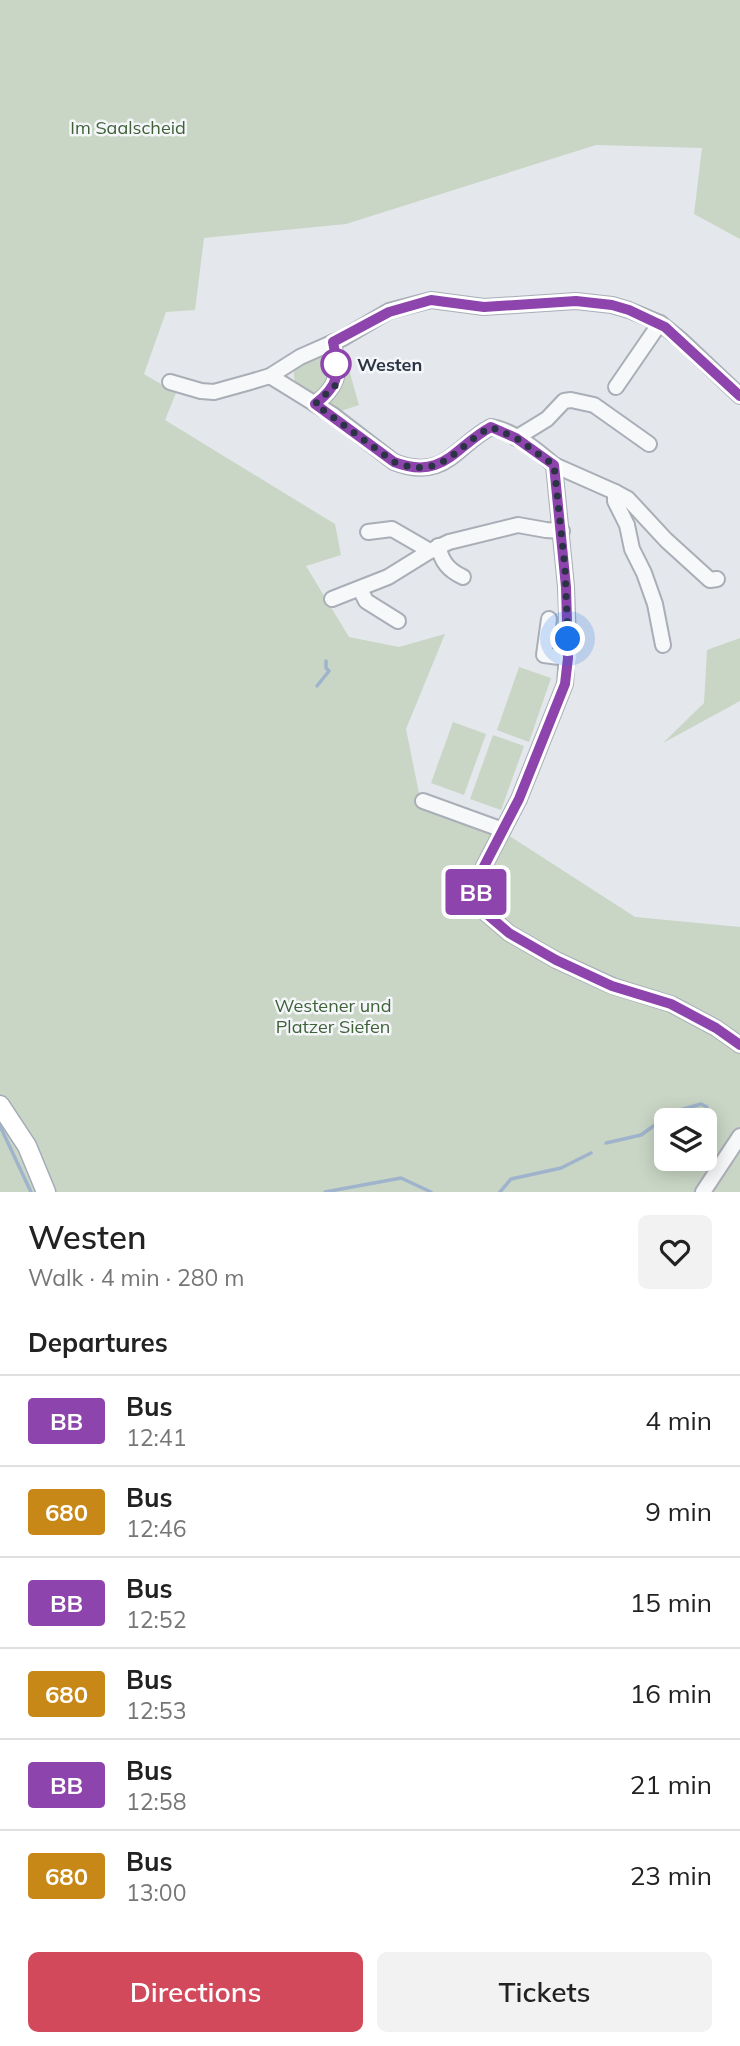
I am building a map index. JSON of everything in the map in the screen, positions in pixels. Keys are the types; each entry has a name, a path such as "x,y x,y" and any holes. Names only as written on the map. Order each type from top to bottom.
{"main road":[{"path":"0,1105 27,1146 46,1192"}],"street":[{"path":"170,382 214,392 270,376 300,356 389,312 431,300 484,307 576,301 612,305 660,323 740,396"},
{"path":"616,387 660,323"},
{"path":"315,404 335,386 337,376 333,342"},
{"path":"270,376 315,404 394,462 405,466 428,467 450,460 491,427 516,438 554,465 628,499 666,540 710,580 717,579"},
{"path":"516,438 547,419 565,401 571,400 594,405 649,444"},
{"path":"554,465 566,587 568,658 565,684 505,826 482,868 476,884 478,901 491,920 530,946 583,974 671,1004 716,1028 740,1045"},
{"path":"615,492 615,501 627,525 632,549 645,573 655,604 663,645"},
{"path":"332,599 388,577 434,548 518,525 562,531"},
{"path":"368,532 392,529 434,548 463,548"},
{"path":"434,548 452,572 463,577"},
{"path":"360,589 366,601 398,621"},
{"path":"549,619 544,655 568,658"},
{"path":"423,801 505,826"},
{"path":"703,1192 740,1136"}],"green space":[{"path":"0,0 740,0 740,239 694,214 702,148 596,145 346,224 204,238 195,310 166,312 144,374 176,393 165,420 335,524 341,555 306,566 349,637 399,647 445,634 406,729 421,803 505,833 635,917 740,927 740,1192 0,1192"},
{"path":"342,345 359,405 338,412 328,405 339,388 340,371 345,367 339,348"},
{"path":"328,351 330,380 315,396 310,395 296,382 295,368"},
{"path":"740,638 740,701 663,743 704,703 707,650"},
{"path":"519,667 551,678 529,742 497,730"},
{"path":"453,722 486,734 464,795 431,783"},
{"path":"493,735 524,746 501,810 470,799"}],"waterway":[{"path":"317,686 329,671 326,661"},
{"path":"606,1143 641,1135 673,1112 701,1104 707,1107"},
{"path":"0,1126 31,1192"},
{"path":"500,1192 511,1179 561,1168 591,1153"},
{"path":"325,1192 401,1178 431,1192"}],"bus line":[{"name":"BB","path":"740,396 665,327 629,310 576,301 484,307 431,300 389,312 333,342 337,376 335,386 315,404 394,462 405,466 439,465 450,460 491,427 516,438 554,465 566,587 568,639 565,684 519,799 482,868 475,891 478,901 491,920 530,946 612,986 671,1004 716,1028 740,1045"}],"place":[{"name":"Westen","path":"336,364"}],"route":[{"path":"336,364 336,356 335,386 315,404 394,462 405,466 439,465 450,460 491,427 516,438 554,465 565,568 568,639"}],"park label":[{"name":"Im Saalscheid","path":"128,127"},
{"name":"Westener und Platzer Siefen","path":"333,1015"}]}
